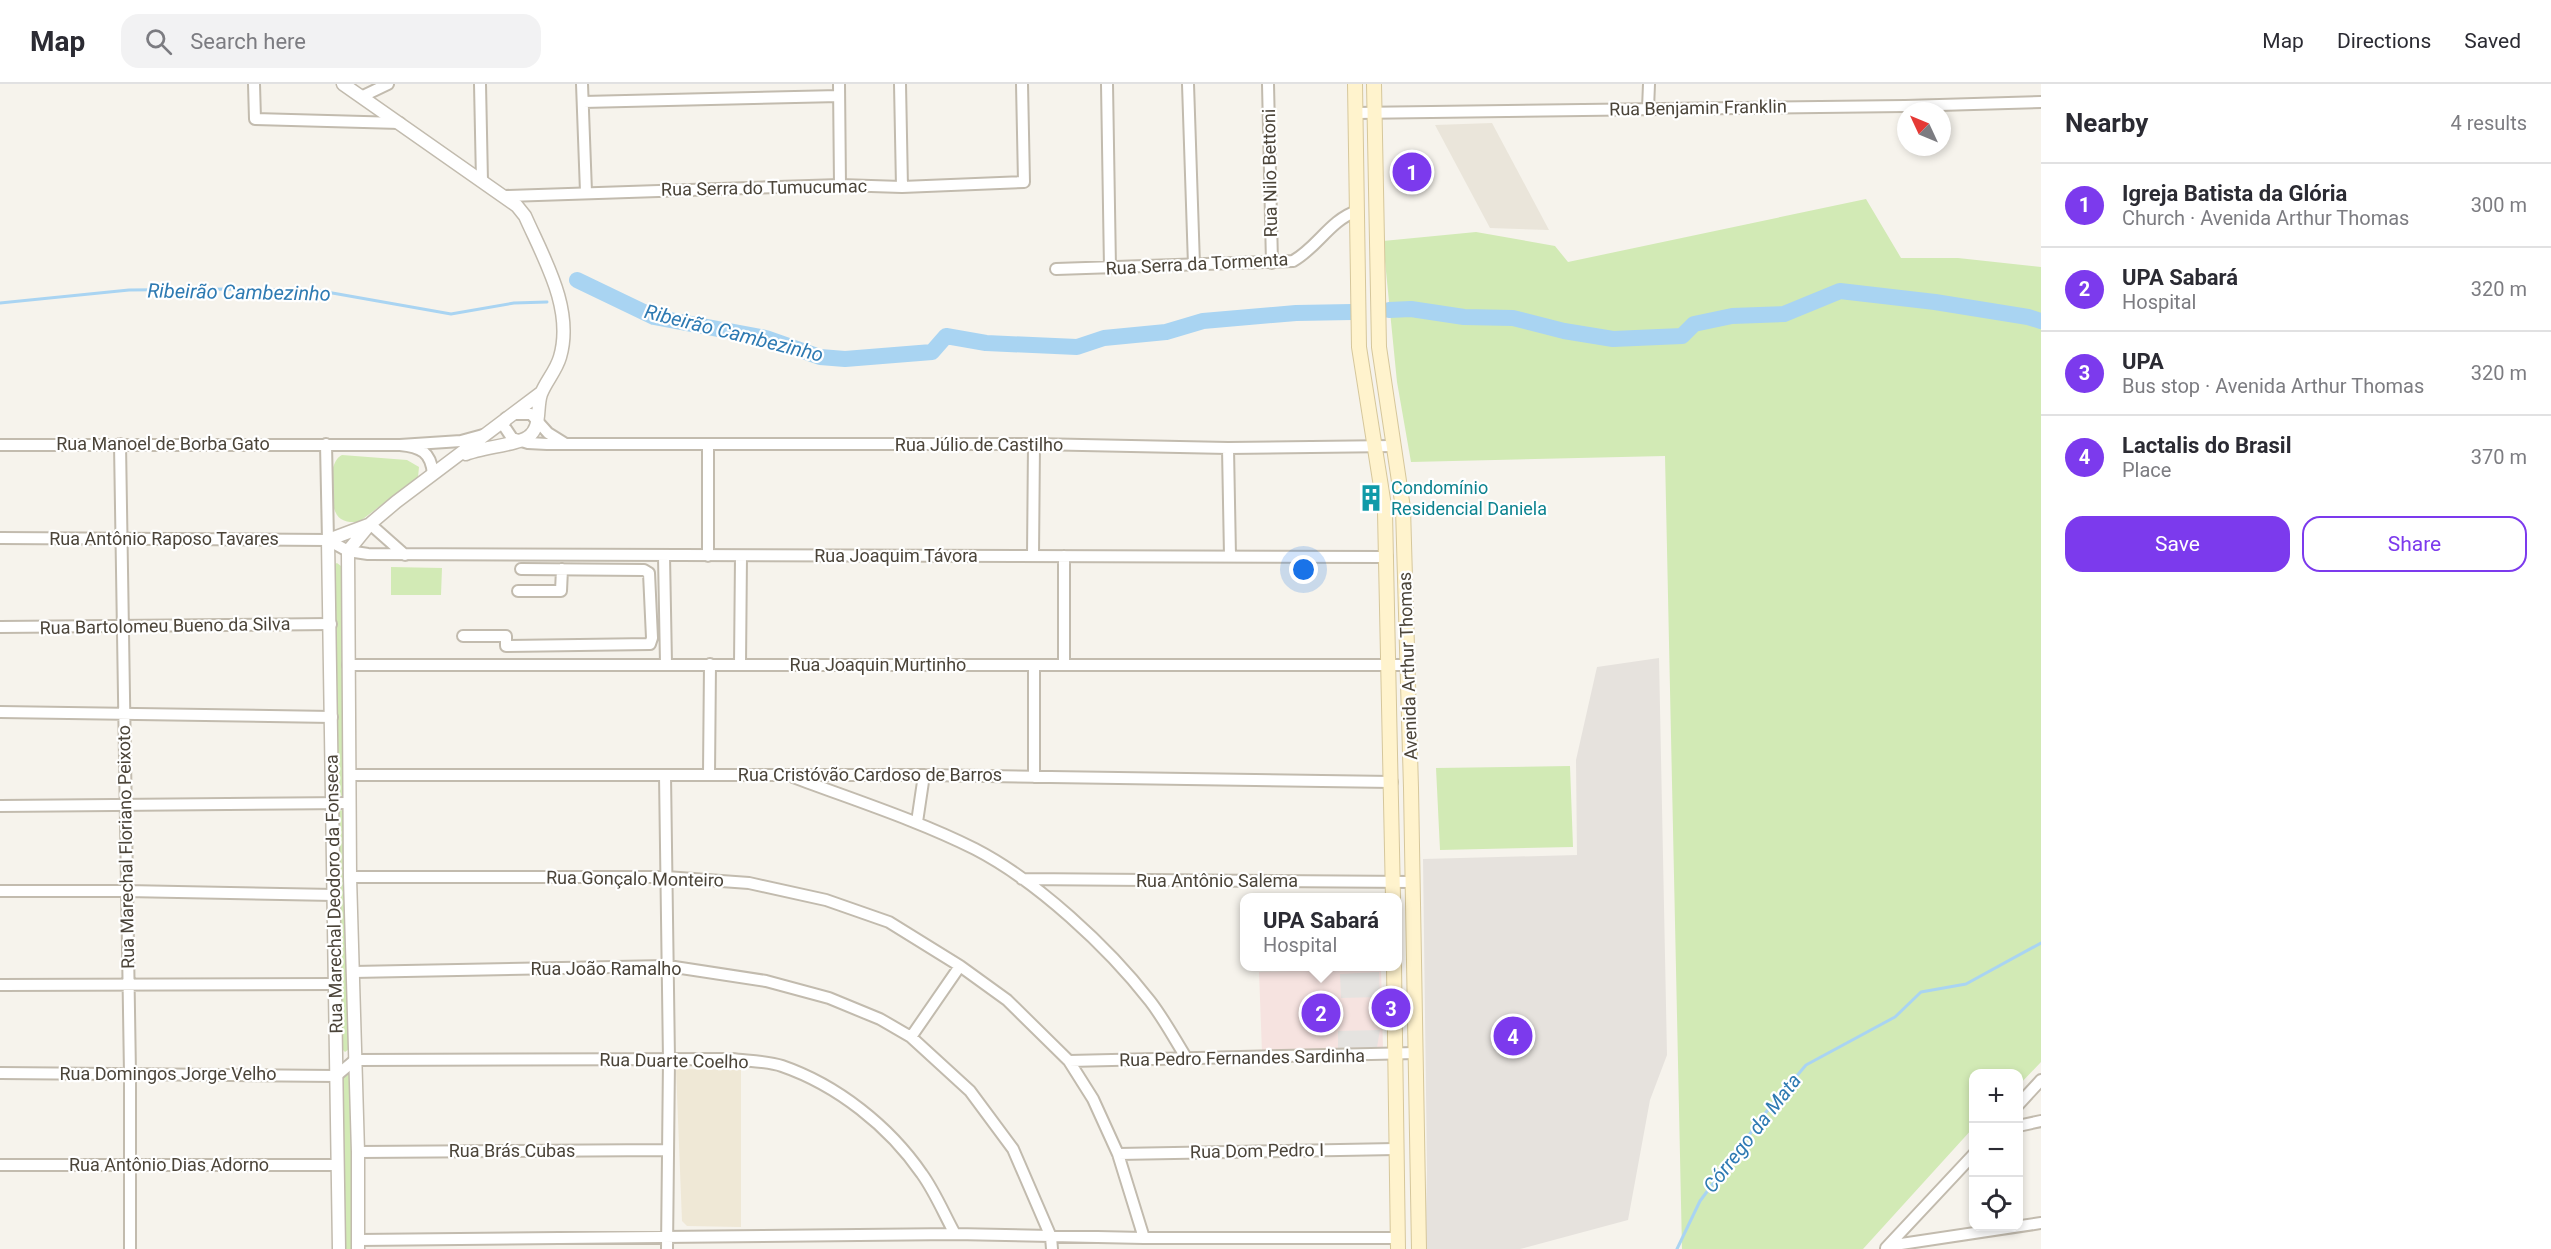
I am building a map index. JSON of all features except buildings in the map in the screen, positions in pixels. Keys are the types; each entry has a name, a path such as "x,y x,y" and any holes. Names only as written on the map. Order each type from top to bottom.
{"main road":[{"name":"Avenida Arthur Thomas","path":"1355,84 1359,348 1385,512 1393,893"},
{"name":"Avenida Arthur Thomas","path":"1374,84 1379,347 1403,508 1413,882 1419,1249"},
{"path":"1394,971 1397,1244"},
{"path":"1396,1197 1407,1205 1418,1206"}],"street":[{"path":"254,84 255,119 401,123"},
{"path":"343,84 505,195 525,216 551,277 564,320 564,341 560,359 542,392 536,429 530,436 520,440 484,447 453,459"},
{"path":"363,96 388,84"},
{"path":"480,84 482,181"},
{"path":"582,84 586,192"},
{"path":"839,84 840,185"},
{"path":"900,84 902,187"},
{"name":"Rua Serra do Tumucumac","path":"505,195 840,185 902,187 1024,182 1022,84"},
{"path":"1107,84 1110,268"},
{"path":"1188,84 1194,265"},
{"name":"Rua Nilo Bettoni","path":"1268,84 1272,263"},
{"path":"1648,109 1649,84"},
{"path":"583,102 839,96"},
{"name":"Rua Benjamin Franklin","path":"1356,112 2041,102"},
{"name":"Rua Serra da Tormenta","path":"1056,269 1293,261 1306,253 1344,215 1356,211"},
{"path":"542,392 370,524 348,551 346,574 350,877 358,1152 358,1244 667,1243 955,1234 1397,1244"},
{"path":"508,416 525,412 538,420 548,433 564,443"},
{"path":"508,416 504,426 507,433 520,440"},
{"path":"400,445 461,441 484,435"},
{"name":"Rua Júlio de Castilho","path":"520,440 547,444 708,446 1034,444 1228,448 1394,446"},
{"name":"Rua Marechal Floriano Peixoto","path":"120,444 130,1074 128,1166 130,1249"},
{"path":"370,524 328,540 326,444 415,446 425,451 431,459 433,474"},
{"name":"Rua Manoel de Borba Gato","path":"0,445 326,444"},
{"path":"1033,555 1034,444"},
{"path":"708,446 708,556"},
{"path":"1228,448 1230,556"},
{"path":"370,524 405,555"},
{"name":"Rua Antônio Raposo Tavares","path":"0,538 328,540"},
{"name":"Rua Joaquim Távora","path":"328,540 348,551 405,555 1387,557"},
{"name":"Rua Marechal Deodoro da Fonseca","path":"328,540 339,1249"},
{"path":"664,556 666,664"},
{"path":"740,664 741,556"},
{"path":"1064,665 1065,556"},
{"path":"463,636 506,636 506,646 647,646 652,638 651,579 649,573 644,570 521,569"},
{"path":"518,591 561,591 562,569"},
{"path":"651,614 665,614"},
{"name":"Rua Bartolomeu Bueno da Silva","path":"0,627 331,624"},
{"path":"709,774 710,664"},
{"name":"Rua Joaquin Murtinho","path":"348,665 1408,665"},
{"path":"1034,665 1034,777"},
{"path":"0,712 332,717"},
{"path":"784,774 917,822 977,850 1022,879 1069,917 1110,956 1151,1002 1187,1059"},
{"name":"Rua Cristóvão Cardoso de Barros","path":"349,775 784,774 1392,782"},
{"path":"665,775 669,1060 667,1243"},
{"path":"917,822 924,775"},
{"path":"0,806 349,803"},
{"name":"Rua Gonçalo Monteiro","path":"350,877 666,877 749,883 826,900 889,922 960,966 1007,1000 1069,1061 1093,1099 1118,1154 1144,1238"},
{"name":"Rua Antônio Salema","path":"1022,879 1413,882"},
{"path":"0,891 334,895"},
{"name":"Rua João Ramalho","path":"353,972 668,966 765,981 830,998 880,1019 911,1037 970,1091 1013,1149 1051,1237 1052,1249"},
{"path":"911,1037 960,966"},
{"path":"0,985 335,984"},
{"name":"Rua Pedro Fernandes Sardinha","path":"1069,1061 1416,1053"},
{"name":"Rua Duarte Coelho","path":"355,1060 732,1059 780,1065 813,1079 841,1095 886,1132 922,1174 955,1234"},
{"path":"336,1076 355,1060"},
{"name":"Rua Domingos Jorge Velho","path":"0,1073 336,1076"},
{"path":"2023,1100 2041,1080"},
{"path":"2023,1125 2041,1121"},
{"name":"Rua Dom Pedro I","path":"1118,1154 1396,1149"},
{"name":"Rua Brás Cubas","path":"358,1152 667,1150"},
{"path":"1887,1248 1969,1159"},
{"name":"Rua Antônio Dias Adorno","path":"0,1165 338,1165"},
{"path":"1887,1248 2041,1223"}],"shaded area":[{"path":"1492,123 1549,230 1490,228 1435,125"},
{"path":"1659,658 1667,1055 1650,1100 1628,1220 1520,1249 1425,1249 1427,1171 1423,859 1577,855 1576,760 1597,667"},
{"path":"1381,971 1383,1049 1262,1052 1259,972"},
{"path":"1379,972 1380,997 1341,998 1340,974"},
{"path":"1380,1030 1377,1047 1338,1048 1338,1031"},
{"path":"676,1069 741,1070 741,1227 687,1226 682,1221"}],"green space":[{"path":"1866,199 1901,258 1958,258 2041,267 2041,1062 2023,1081 2023,1069 1969,1069 1969,1132 1863,1249 1682,1249 1665,456 1411,462 1397,382 1383,241 1476,232 1555,246 1568,262"},
{"path":"342,455 407,460 419,467 418,477 359,522 346,521 336,514 331,496 331,476 337,459"},
{"path":"337,563 341,566 345,791 343,796 338,795 333,565"},
{"path":"391,567 442,568 441,595 391,595"},
{"path":"1570,766 1573,847 1440,850 1436,768"},
{"path":"341,810 345,812 349,1049 345,1052 341,1048 337,814"},
{"path":"348,1072 350,1076 353,1249 345,1249 342,1076"}],"waterway":[{"name":"Ribeirão Cambezinho","path":"577,280 654,317 766,338 820,357 845,359 932,352 946,336 986,343 1077,347 1104,338 1166,332 1203,321 1296,313 1352,312"},
{"name":"Ribeirão Cambezinho","path":"0,303 129,290 231,289 321,291 451,314 514,303 547,302"},
{"name":"Ribeirão Cambezinho","path":"1389,310 1411,309 1464,317 1513,318 1564,331 1613,339 1682,336 1694,324 1732,316 1784,314 1840,291 1935,302 2041,321"},
{"name":"Córrego da Mata","path":"1677,1249 1700,1201 1767,1111 1806,1065 1895,1017 1921,992 1966,984 2041,943"}],"place":[{"name":"Igreja Batista da Glória","path":"1412,172"},
{"name":"Condomínio Residencial Daniela","path":"1371,498"},
{"name":"UPA","path":"1391,1008"},
{"name":"UPA Sabará","path":"1321,1013"},
{"name":"Lactalis do Brasil","path":"1513,1036"}]}
